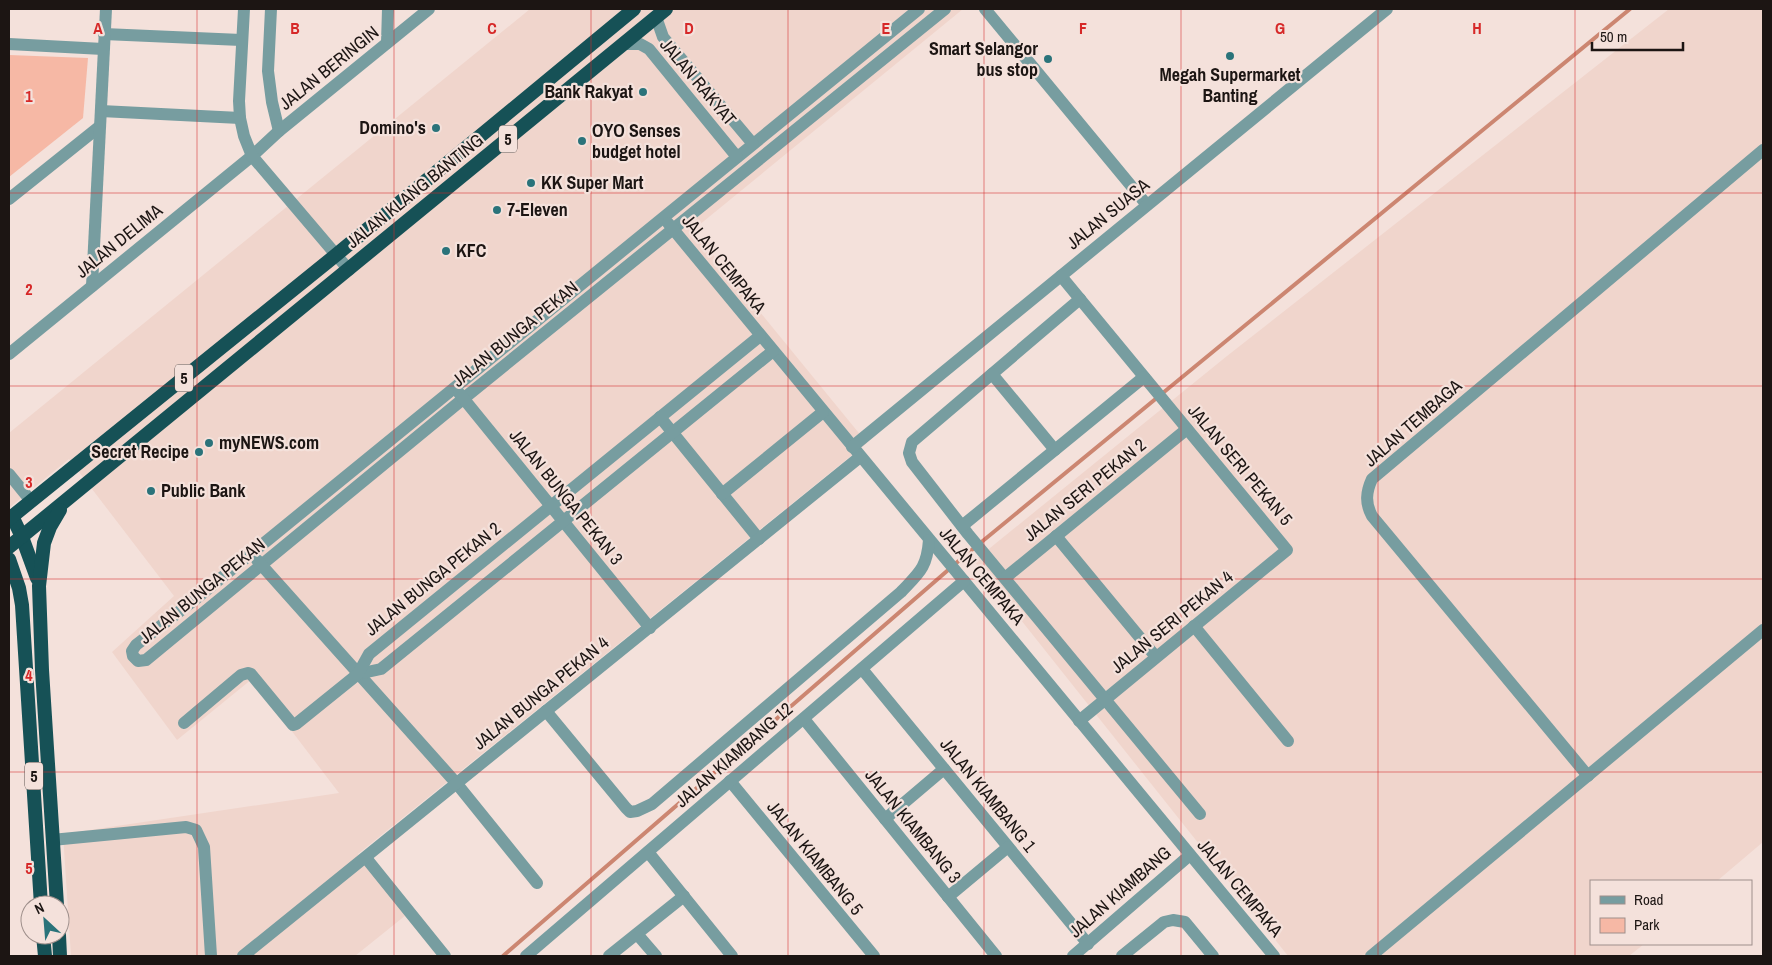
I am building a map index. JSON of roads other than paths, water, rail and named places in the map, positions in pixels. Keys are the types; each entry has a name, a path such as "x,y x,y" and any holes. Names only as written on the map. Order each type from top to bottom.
{"highway":[{"name":"JALAN KLANG BANTING","path":"336,255 634,9"},
{"name":"JALAN KLANG BANTING","path":"349,270 661,13"},
{"name":"5","path":"56,895 42,670 39,586 22,536 10,518 336,255"},
{"name":"5","path":"9,547 349,270"},
{"path":"39,586 44,543 50,527 65,501"},
{"name":"5","path":"9,559 22,605 40,895"},
{"path":"9,586 22,605"}],"street":[{"path":"92,286 106,9"},
{"path":"244,9 240,118 244,136 252,156 349,270"},
{"path":"271,9 268,71 272,102 279,131"},
{"path":"387,43 388,9"},
{"name":"JALAN BERINGIN","path":"252,156 279,131 429,9"},
{"name":"JALAN BUNGA PEKAN","path":"919,9 252,553 136,645 132,651 133,656 138,662 146,660 463,399 945,9"},
{"path":"985,9 1147,205"},
{"name":"JALAN SUASA","path":"856,452 1061,276 1386,9"},
{"path":"661,13 663,37 753,144"},
{"path":"104,34 242,40"},
{"path":"9,44 104,50"},
{"name":"JALAN RAKYAT","path":"624,44 640,44 649,49 738,157"},
{"path":"101,111 240,118"},
{"path":"9,199 99,127"},
{"name":"JALAN TEMBAGA","path":"1588,776 1372,516 1367,508 1368,488 1372,479 1763,150"},
{"name":"JALAN DELIMA","path":"9,354 252,156"},
{"name":"JALAN CEMPAKA","path":"664,217 760,336 1274,956"},
{"name":"JALAN SERI PEKAN 5","path":"1061,276 1287,550"},
{"path":"1080,299 912,442 909,453 912,462 965,530 1200,814"},
{"name":"JALAN BUNGA PEKAN 2","path":"358,674 369,654 760,336"},
{"name":"JALAN BUNGA PEKAN 2","path":"358,674 381,669 773,351"},
{"path":"992,374 1055,450"},
{"path":"965,530 1055,450 1148,381"},
{"name":"JALAN BUNGA PEKAN 3","path":"454,388 650,628"},
{"path":"722,494 823,412"},
{"path":"660,418 759,539"},
{"name":"JALAN SERI PEKAN 2","path":"1005,578 1187,429"},
{"name":"JALAN BUNGA PEKAN 4","path":"243,956 759,539 856,452"},
{"path":"9,474 31,501"},
{"path":"1056,536 1156,657"},
{"path":"546,711 630,812 645,808 901,592 924,566 928,557 929,540"},
{"name":"JALAN SERI PEKAN 4","path":"1079,720 1287,550"},
{"path":"252,553 457,784 537,883"},
{"name":"JALAN KIAMBANG 12","path":"526,956 964,581"},
{"path":"1194,626 1288,741"},
{"path":"1371,956 1763,630"},
{"name":"JALAN KIAMBANG 1","path":"862,669 1088,944"},
{"path":"184,723 241,675 248,673 251,674 293,725 358,674"},
{"name":"JALAN KIAMBANG 3","path":"804,719 996,956"},
{"path":"885,819 944,769"},
{"name":"JALAN KIAMBANG 5","path":"730,782 874,956"},
{"path":"52,840 186,827 196,830 204,847 211,956"},
{"path":"948,897 1008,847"},
{"path":"648,852 732,956"},
{"name":"JALAN KIAMBANG","path":"1073,956 1190,855"},
{"path":"366,858 445,956"},
{"path":"609,956 684,896"},
{"path":"1122,956 1164,922 1179,920 1186,922 1213,956"},
{"path":"637,934 656,956"}],"waterway":[{"path":"503,956 962,558 1630,9"}],"place":[{"name":"Megah Supermarket Banting","path":"1230,56"},
{"name":"Smart Selangor bus stop","path":"1048,59"},
{"name":"Bank Rakyat","path":"643,92"},
{"name":"Domino's","path":"436,128"},
{"name":"OYO Senses budget hotel","path":"582,141"},
{"name":"KK Super Mart","path":"531,183"},
{"name":"7-Eleven","path":"497,210"},
{"name":"KFC","path":"446,251"},
{"name":"myNEWS.com","path":"209,443"},
{"name":"Secret Recipe","path":"199,452"},
{"name":"Public Bank","path":"151,491"}]}
